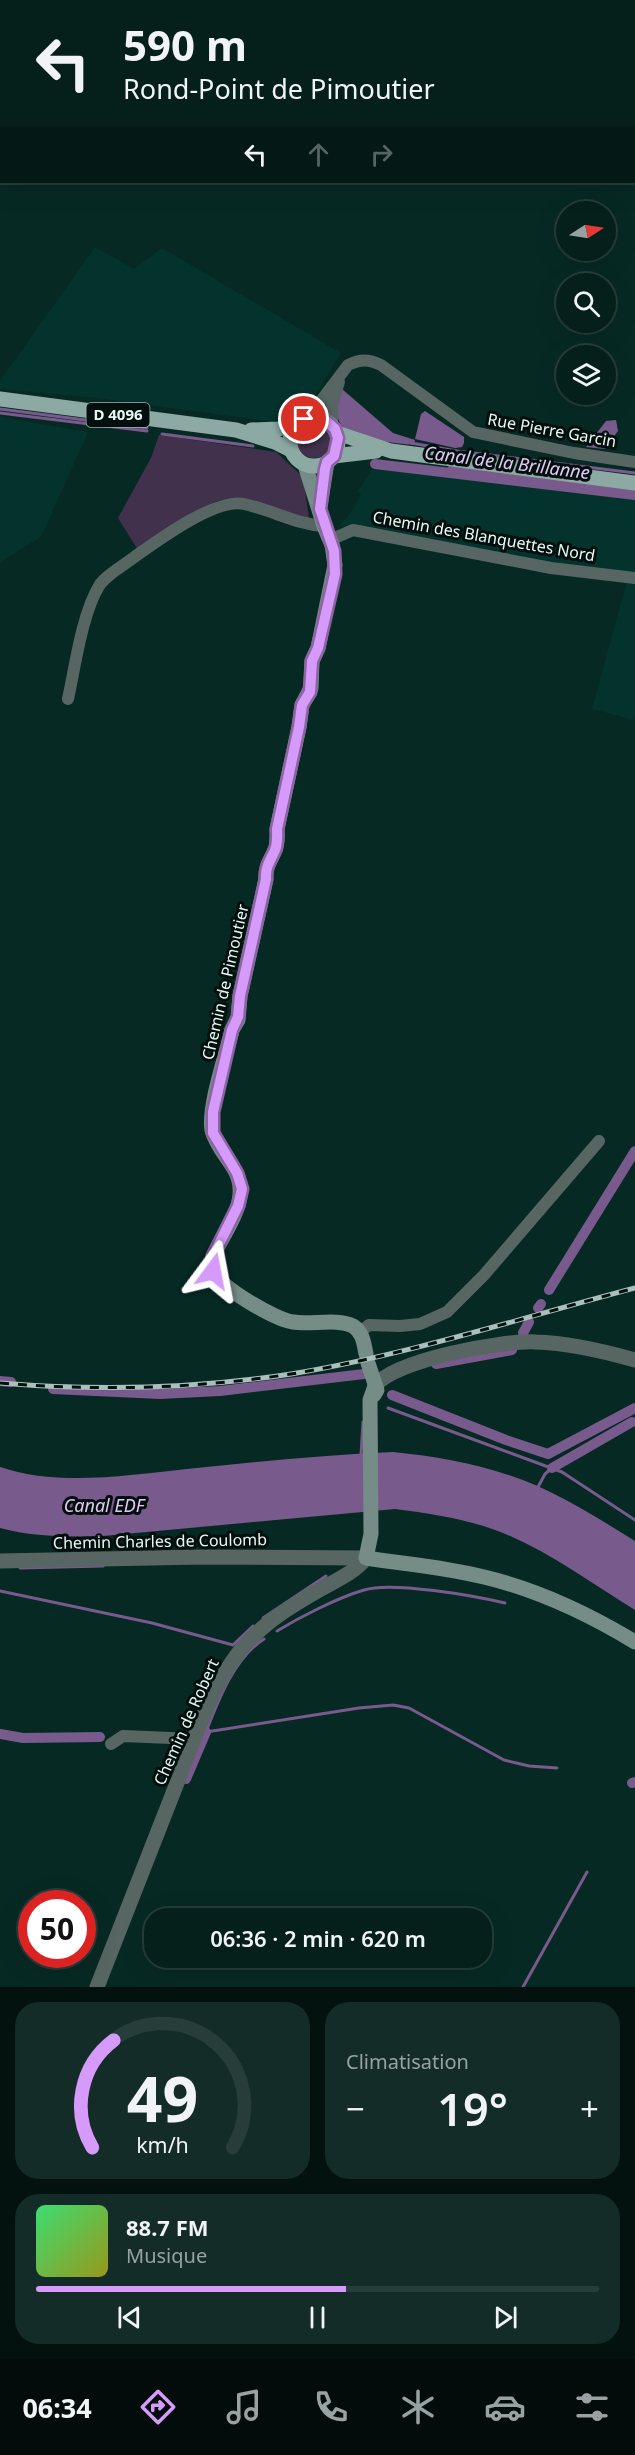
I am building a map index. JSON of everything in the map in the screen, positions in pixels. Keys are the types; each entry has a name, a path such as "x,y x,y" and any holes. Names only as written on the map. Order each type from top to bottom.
{"main road":[{"name":"D 4096","path":"0,399 236,430 278,429 302,421"},
{"path":"391,451 331,459 315,466 305,465 291,450 290,435 302,421 319,418 334,429 391,451 635,483"},
{"path":"331,459 338,446 334,429"},
{"name":"D 4096","path":"236,430 275,442 291,450"},
{"name":"Chemin de Pimoutier","path":"320,509 331,459"},
{"name":"Chemin de Pimoutier","path":"305,465 335,558 332,589 318,648 312,661 310,692 300,712 299,727 277,829 277,843 268,861 240,996 238,1017 232,1030 213,1112 213,1133 237,1173 242,1189 238,1206 213,1256 212,1264 215,1275 254,1305 279,1319 294,1322 346,1324 360,1332"},
{"path":"360,1332 367,1359 380,1386 370,1394 372,1419 371,1534 366,1558 465,1573 522,1588 557,1599 635,1642"}],"street":[{"name":"Rue Pierre Garcin","path":"345,368 361,360 377,363 460,425 478,434 573,453 635,462"},
{"path":"302,421 345,368"},
{"path":"334,429 334,397 345,368"},
{"path":"68,699 87,616 97,589 103,580 199,516 225,504 243,504 327,533"},
{"name":"Chemin des Blanquettes Nord","path":"327,533 352,530 551,568 635,578"},
{"path":"360,1332 369,1325 420,1324 447,1312 484,1275 599,1141"},
{"path":"380,1386 388,1373 446,1355 520,1341 578,1346 635,1360"},
{"path":"323,1556 337,1567 338,1579"},
{"name":"Chemin Charles de Coulomb","path":"0,1561 323,1556 366,1558"},
{"name":"Chemin de Robert","path":"97,1987 195,1739 228,1669 251,1638 279,1614 358,1568 366,1558"},
{"path":"111,1744 123,1736 195,1739"}],"shaded area":[{"path":"95,247 134,269 162,248 341,353 311,402 284,421 275,422 97,398 0,389 0,381"},
{"path":"0,417 88,432 41,537 0,562"},
{"path":"314,424 326,429 331,441 326,453 314,458 302,453 297,441 302,429"},
{"path":"159,435 276,452 303,477 309,518 230,498 195,512 138,550 118,518 151,458"},
{"path":"375,465 635,497 635,720 592,709 629,574 569,567 340,526 353,509 361,495 358,491"}],"water":[{"path":"342,389 393,433 415,440 414,445 375,440 346,430 341,425 337,412"},
{"path":"425,411 464,437 462,447 455,448 415,439 421,414"},
{"path":"616,420 618,431 605,449 586,447 606,421"},
{"name":"Canal EDF","path":"393,1452 459,1462 523,1480 573,1504 635,1541 635,1610 554,1559 503,1533 464,1521 395,1509 103,1536 51,1536 0,1528 0,1467 46,1477 93,1478 290,1459"}],"waterway":[{"path":"0,409 147,428"},
{"path":"0,413 147,431"},
{"path":"162,434 253,446"},
{"path":"411,443 457,451 635,473"},
{"name":"Canal de la Brillanne","path":"375,464 635,495"},
{"path":"447,472 450,467 635,491"},
{"path":"549,1290 635,1151"},
{"path":"538,1308 541,1304"},
{"path":"523,1333 529,1322"},
{"path":"436,1364 512,1350"},
{"path":"53,1389 160,1394 220,1391 364,1374"},
{"path":"0,1381 11,1382"},
{"path":"392,1395 548,1454 635,1408"},
{"path":"388,1408 562,1472 635,1520"},
{"path":"361,1455 363,1422"},
{"path":"552,1468 632,1422"},
{"path":"538,1487 545,1474 552,1468"},
{"path":"20,1568 103,1566"},
{"path":"263,1618 326,1576"},
{"path":"277,1631 353,1593 377,1588 434,1590 505,1603"},
{"path":"0,1591 152,1623 233,1645 253,1626"},
{"path":"206,1732 228,1681 244,1657 264,1639"},
{"path":"206,1732 359,1708 393,1705 409,1708 504,1760 529,1766 557,1768"},
{"path":"186,1779 206,1732"},
{"path":"0,1734 23,1738 100,1737"},
{"path":"523,1987 587,1872"}],"railway":[{"path":"0,1383 109,1388 182,1386 291,1374 378,1357 635,1288"}],"route":[{"path":"213,1271 213,1256 238,1206 242,1189 237,1173 213,1133 213,1112 232,1030 238,1017 240,996 268,861 277,843 277,829 299,727 300,712 310,692 312,684 310,670 318,648 335,574 334,551 320,509 325,469 327,462 334,456 338,438 335,429 325,420 313,417 304,419"}]}
